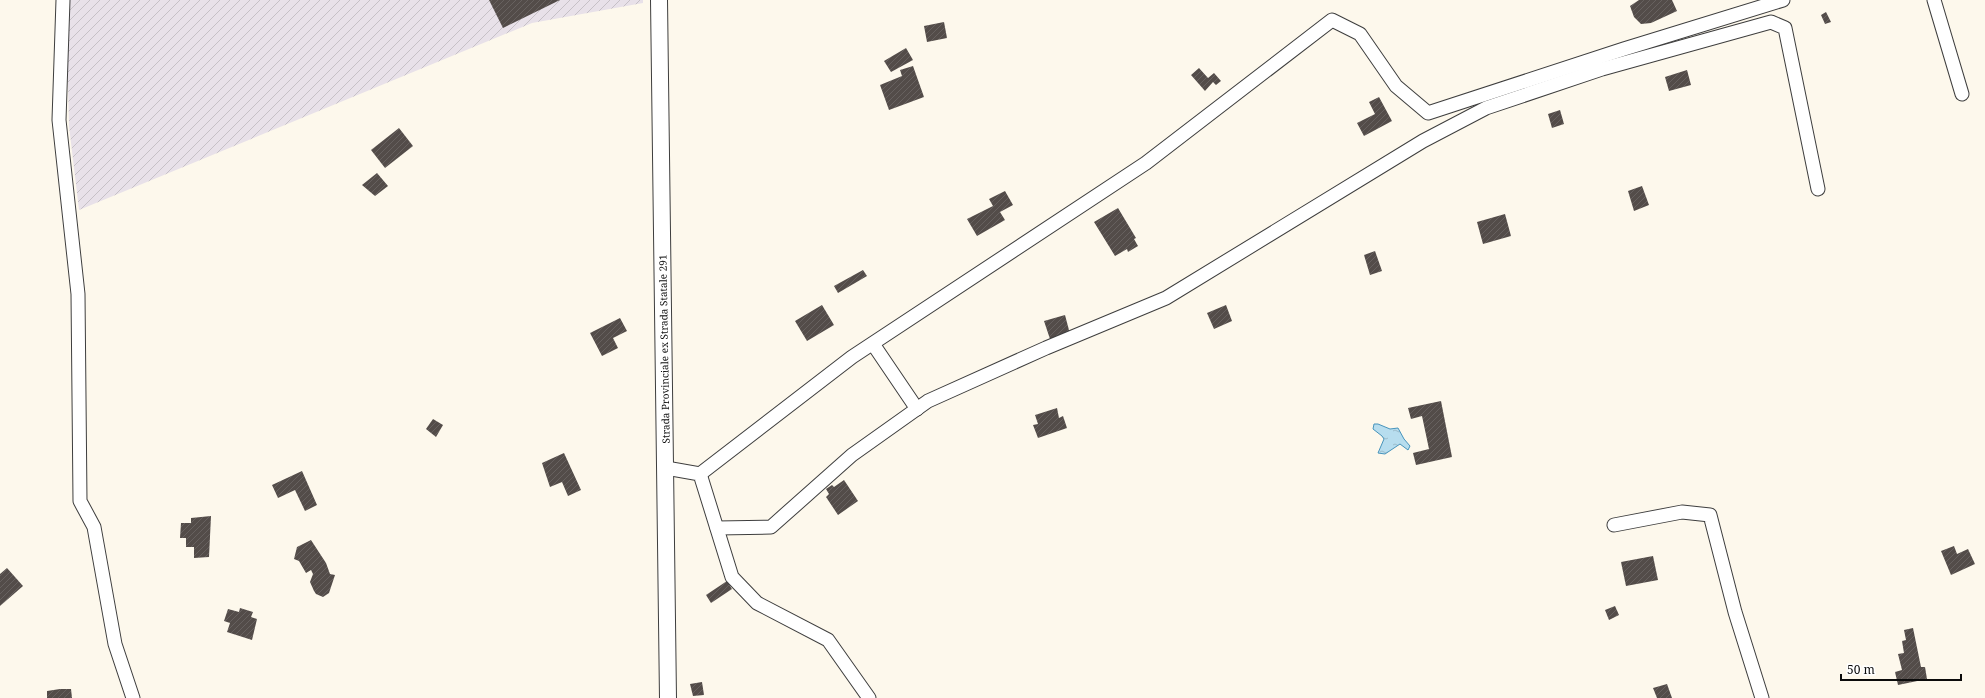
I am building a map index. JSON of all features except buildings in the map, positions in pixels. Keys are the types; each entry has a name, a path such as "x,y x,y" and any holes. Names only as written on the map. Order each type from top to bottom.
{"street":[{"path":"63,0 59,120 78,294 80,501 94,527 115,644 134,698"},
{"name":"Strada Provinciale ex Strada Statale 291","path":"659,0 668,698"},
{"path":"666,468 700,474 852,357 1146,163 1332,20 1360,34 1396,86 1428,112 1783,0"},
{"path":"1934,0 1962,94"},
{"path":"717,528 771,527 852,455 928,401 1046,348 1166,298 1424,141 1486,108 1602,69 1771,22 1785,28 1818,189"},
{"path":"873,344 917,409"},
{"path":"700,474 732,577 757,603 828,640 869,698"},
{"path":"1614,526 1682,512 1710,515 1735,612 1762,698"}],"shaded area":[{"path":"66,0 643,0 643,3 532,23 79,210 69,126"}],"water":[{"path":"1374,424 1390,429 1398,428 1410,446 1408,450 1400,444 1385,454 1378,453 1384,439 1373,429"}]}
